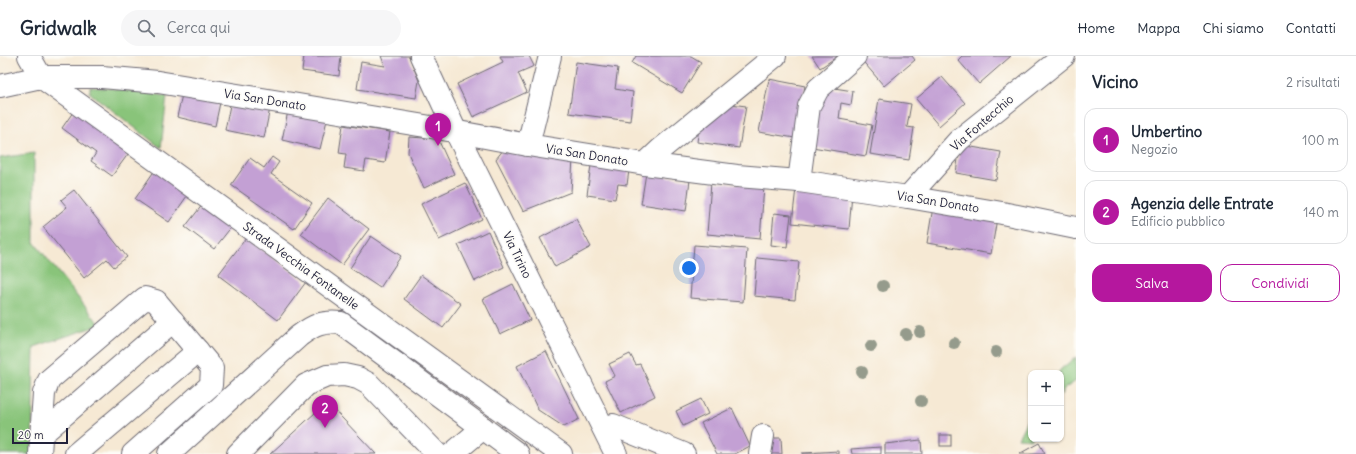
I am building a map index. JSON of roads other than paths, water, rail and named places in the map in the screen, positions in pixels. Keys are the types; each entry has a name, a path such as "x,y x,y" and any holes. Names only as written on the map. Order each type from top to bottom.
{"street":[{"path":"29,56 41,77"},
{"name":"Via Tirino","path":"421,56 456,132 616,454"},
{"name":"Via San Donato","path":"528,145 550,56"},
{"name":"Via San Donato","path":"645,164 775,56"},
{"path":"799,181 809,106 818,89 855,56"},
{"name":"Via Fontecchio","path":"908,197 959,140 1064,56"},
{"name":"Via San Donato","path":"0,86 41,77 102,77 158,82 645,164 737,176 799,181 908,197 1002,213 1076,228"},
{"name":"Strada Vecchia Fontanelle","path":"41,77 561,454"},
{"path":"40,445 44,393 49,380 145,298 156,301 212,368 211,385 134,454"},
{"path":"40,445 173,321"},
{"path":"169,454 299,336 312,326 324,323 341,323 518,454"},
{"path":"76,454 198,351"},
{"path":"238,454 306,385 327,376 344,375 358,378 369,384 437,454"},
{"path":"604,429 613,425 684,454"},
{"path":"452,454 483,428"}],"place":[{"name":"Umbertino","path":"438,146"},
{"name":"Agenzia delle Entrate","path":"325,428"}]}
